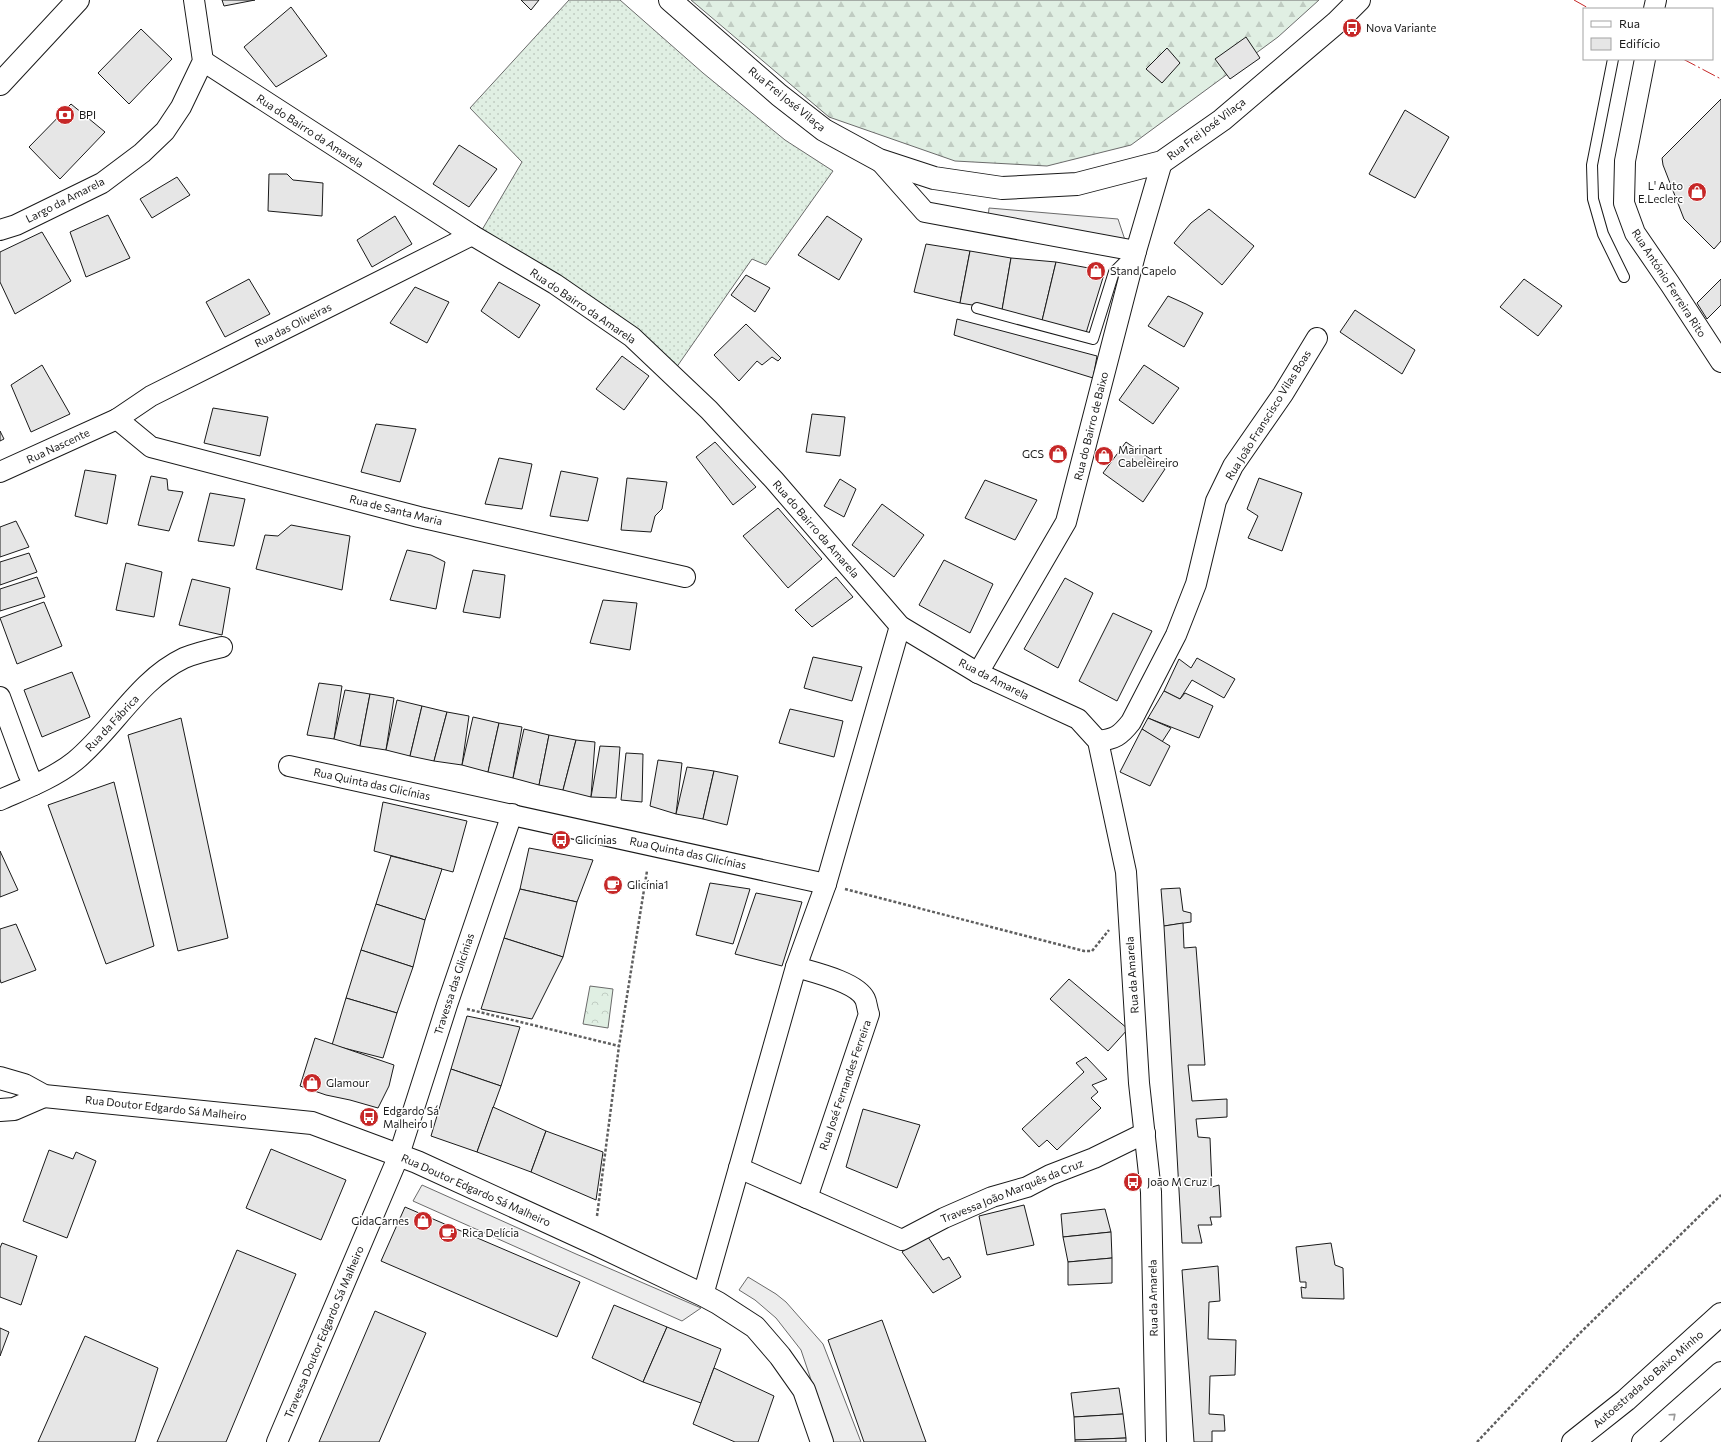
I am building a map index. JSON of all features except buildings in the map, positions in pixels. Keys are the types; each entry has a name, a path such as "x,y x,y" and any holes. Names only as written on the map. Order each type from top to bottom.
{"main road":[{"path":"0,84 78,0"},
{"name":"Rua Frei José Vilaça","path":"670,0 779,95 824,130 879,160 934,178 1002,188 1077,184 1162,162 1222,120 1336,23 1359,0"},
{"name":"Rua Doutor Edgardo Sá Malheiro","path":"0,1078 24,1085 44,1096 312,1123 399,1155 598,1245 718,1302 755,1327 780,1356 804,1390 822,1442"},
{"name":"Rua Doutor Edgardo Sá Malheiro","path":"0,1110 14,1109 44,1096"},
{"name":"Autoestrada do Baixo Minho","path":"1573,1442 1626,1400 1721,1314"},
{"path":"1643,1442 1721,1373"}],"street":[{"path":"194,0 203,61"},
{"name":"Rua António Ferreira Rito","path":"1645,60 1625,161 1624,203 1634,233 1670,284 1721,362"},
{"name":"Largo da Amarela","path":"0,230 16,225 102,183 142,153 165,131 181,107 203,61"},
{"name":"Rua do Bairro da Amarela","path":"203,61 472,236 555,284 632,337 719,420 774,480 900,626"},
{"path":"879,160 925,212 1136,251"},
{"name":"Rua do Bairro de Baixo","path":"978,673 1066,522 1136,251 1162,162"},
{"name":"Rua das Oliveiras","path":"116,419 151,396 472,236"},
{"name":"Rua João Franscisco Vilas Boas","path":"1098,741 1113,739 1124,732 1131,722 1176,635 1196,584 1216,501 1230,473 1250,441 1283,394 1317,338"},
{"name":"Rua Nascente","path":"0,472 116,419"},
{"name":"Rua de Santa Maria","path":"116,419 151,447 420,517 685,577"},
{"path":"703,1295 796,967 826,884 900,626"},
{"name":"Rua da Amarela","path":"900,626 978,673 1078,719 1098,741 1126,872 1139,1083 1151,1192 1156,1442"},
{"name":"Rua da Fábrica","path":"0,800 34,785 75,761 156,677 183,659 222,647"},
{"path":"0,697 28,773 34,785"},
{"name":"Rua Quinta das Glicínias","path":"289,766 826,884"},
{"name":"Travessa das Glicínias","path":"399,1155 447,1005 512,814"},
{"name":"Rua José Fernandes Ferreira","path":"796,967 846,984 857,991 865,998 869,1014 807,1198"},
{"name":"Travessa João Marquês da Cruz","path":"807,1198 902,1240 944,1218 992,1197 1027,1187 1050,1175 1094,1158 1145,1133"},
{"name":"Travessa Doutor Edgardo Sá Malheiro","path":"277,1442 399,1155"},
{"path":"739,1168 807,1198"}],"lane":[{"path":"1613,60 1592,165 1593,199 1604,234 1624,277"},
{"path":"977,308 1093,339 1114,272 1136,251"}],"path":[{"path":"597,1216 619,1046 647,871"},
{"path":"826,884 1084,951 1092,950 1112,926 1128,919"},
{"path":"447,1005 619,1046"},
{"path":"1477,1442 1579,1334 1721,1195"}],"green space":[{"path":"569,0 620,0 703,73 785,140 833,171 766,265 752,259 676,368 479,235 522,162 470,108"},
{"path":"691,0 1319,0 1278,37 1131,145 1047,166 955,161 829,117"},
{"path":"590,986 613,989 608,1028 583,1024"}],"shaded area":[{"path":"989,208 1118,219 1125,240 988,218"},
{"path":"422,1185 701,1308 682,1321 413,1201"},
{"path":"748,1277 786,1302 823,1344 861,1442 832,1442 801,1350 776,1318 755,1300 739,1290"}],"power":[{"path":"1574,0 1588,8"},
{"path":"1685,60 1721,79"}],"place":[{"name":"Nova Variante","path":"1352,28"},
{"name":"BPI","path":"65,115"},
{"name":"L' Auto E.Leclerc","path":"1697,192"},
{"name":"Stand Capelo","path":"1096,271"},
{"name":"GCS","path":"1058,454"},
{"name":"Marinart Cabeleireiro","path":"1104,456"},
{"name":"Glicínias","path":"561,840"},
{"name":"Glicínia1","path":"613,885"},
{"name":"Glamour","path":"312,1083"},
{"name":"Edgardo Sá Malheiro I","path":"369,1117"},
{"name":"João M Cruz I","path":"1133,1182"},
{"name":"GidaCarnes","path":"423,1221"},
{"name":"Rica Delícia","path":"448,1233"}]}
